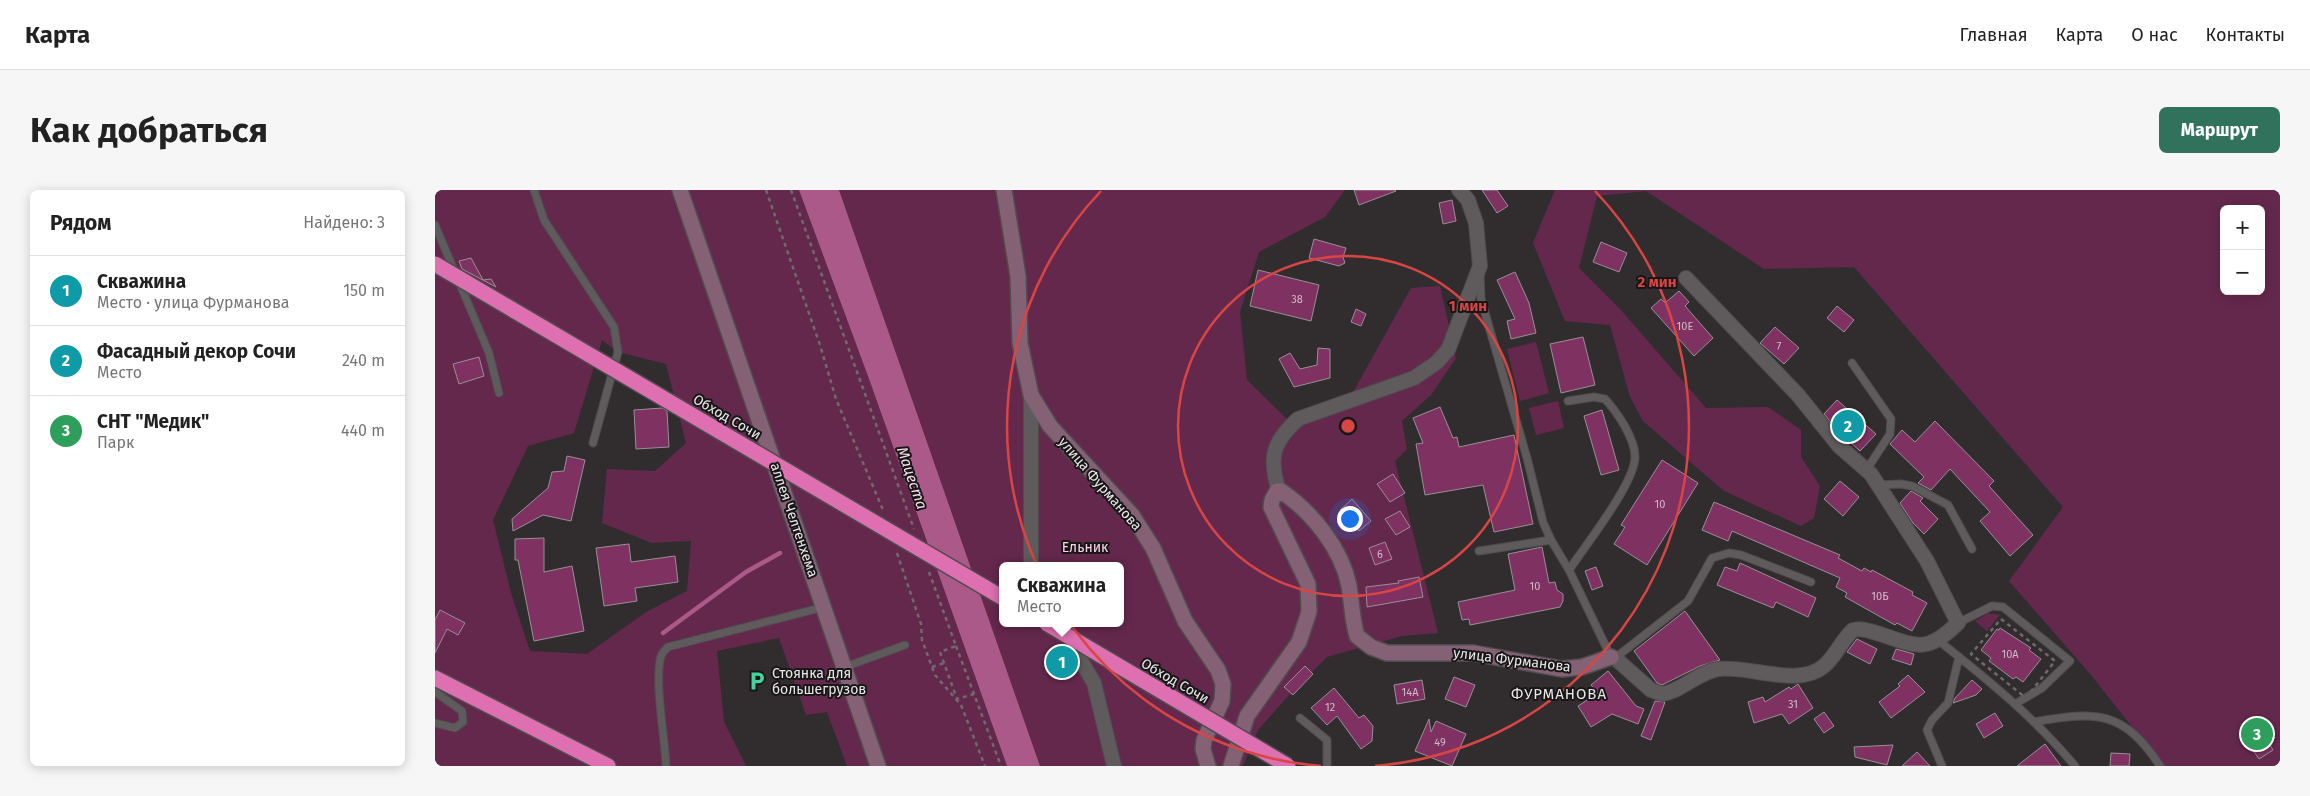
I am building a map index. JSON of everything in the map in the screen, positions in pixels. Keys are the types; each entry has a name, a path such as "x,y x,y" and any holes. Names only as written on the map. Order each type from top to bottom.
{"highway":[{"name":"Обход Сочи","path":"435,264 999,596"},
{"name":"Обход Сочи","path":"1053,627 1288,766"},
{"path":"435,678 608,766"}],"street":[{"name":"аллея Челтенхема","path":"680,190 878,766"},
{"name":"улица Фурманова","path":"1004,190 1017,276 1020,343 1031,395 1031,562"},
{"path":"1231,766 1247,716 1299,642 1309,612 1308,584 1271,507 1274,494 1279,491 1273,467 1273,450 1284,432 1298,418 1414,378 1437,363 1448,350 1480,266 1477,223 1468,200 1459,190"},
{"path":"1613,657 1651,690 1662,694 1718,669 1792,675 1805,675 1817,671 1831,658 1853,630 1862,628 1911,645 1931,644 1939,641 1958,624 1927,561 1867,469 1839,446 1798,395 1686,278"},
{"name":"улица Фурманова","path":"1031,395 1050,426 1132,515 1153,548 1185,620 1218,670 1223,684 1222,701 1204,740 1203,750 1208,766"},
{"name":"улица Фурманова","path":"1279,491 1305,510 1338,556 1349,585 1357,636 1371,647 1387,654 1473,653 1562,669 1582,667 1613,657"},
{"path":"1062,627 1095,683 1114,766"}],"lane":[{"path":"534,190 543,220 614,327 618,352 593,443"},
{"path":"435,225 489,353 499,393"},
{"path":"1480,266 1481,299 1527,458 1543,522 1613,657 1689,601 1708,565 1719,554 1741,555 1811,582"},
{"path":"1852,363 1891,419 1890,434 1867,469"},
{"path":"1568,402 1594,397 1605,399 1633,444 1635,455 1630,478 1569,570"},
{"path":"1879,485 1901,484 1912,486 1948,504 1972,549"},
{"path":"1479,551 1551,540"},
{"path":"1958,624 1992,606 2003,608 2070,661 2042,688 2015,704"},
{"path":"666,766 660,699 660,675 661,655 668,646 824,607"},
{"path":"1939,641 2015,704 2075,766"},
{"path":"845,667 905,645"},
{"path":"1942,766 1927,730 1947,703 1959,657"},
{"path":"435,692 463,711 463,722 455,728 435,723"},
{"path":"2034,722 2075,716 2109,718 2135,733 2147,745 2160,766"},
{"path":"1300,718 1327,740 1327,766"}],"path":[{"path":"765,190 820,345 836,399 885,518"},
{"path":"791,190 916,536"},
{"path":"894,544 935,675 961,705 985,766"},
{"path":"926,563 955,646 1001,766"},
{"path":"2001,619 2055,662 2026,698 1971,654 2001,619"},
{"path":"955,646 940,652 957,699 974,694"},
{"path":"933,667 944,663"}],"green space":[{"path":"435,190 799,190 869,379 1007,766 847,766 827,712 806,715 779,638 717,651 724,722 746,766 435,766","holes":["602,340 618,352 666,364 686,443 655,471 607,469 602,523 652,543 691,541 687,591 646,612 587,654 530,651 511,593 493,520 528,446 574,433"]},
{"name":"Ельник","path":"839,190 1345,190 1325,217 1259,252 1240,312 1247,380 1292,424 1346,405 1411,288 1440,286 1456,358 1431,395 1402,421 1407,449 1395,461 1438,633 1402,636 1327,657 1289,695 1258,730 1243,766 1040,766"},
{"path":"1555,190 2280,190 2280,766 2163,766 2091,675 2009,581 2063,507 1854,267 1764,269 1646,191 1597,196 1579,268 1620,309 1706,408 1768,407 1801,430 1801,457 1820,486 1814,518 1801,526 1724,491 1643,421 1630,397 1610,325 1565,321 1533,243"},
{"path":"1536,342 1549,393 1520,401 1507,349"},
{"path":"1558,401 1564,428 1536,435 1529,408"},
{"path":"1988,613 2000,615 1987,631 1975,621"}],"water":[{"name":"Мацеста","path":"799,190 839,190 1040,766 1007,766 869,379"}],"building":[{"path":"1354,190 1395,190 1396,191 1359,205"},
{"path":"1482,190 1497,190 1508,206 1497,213"},
{"path":"1452,200 1456,221 1443,224 1439,203"},
{"path":"1314,239 1346,248 1343,257 1345,263 1339,266 1309,258"},
{"path":"1601,242 1627,253 1619,272 1593,262"},
{"path":"471,258 483,280 491,279 496,287 462,269 459,261"},
{"path":"1258,270 1319,285 1311,321 1250,306"},
{"path":"1515,272 1529,303 1536,333 1511,339 1507,321 1515,319 1497,280"},
{"path":"1679,291 1689,302 1685,306 1713,338 1694,356 1651,308 1661,299 1665,303"},
{"path":"1837,306 1854,320 1844,332 1827,318"},
{"path":"1356,309 1366,314 1361,326 1351,322"},
{"path":"1775,327 1799,348 1784,364 1760,343"},
{"path":"1583,337 1595,385 1561,393 1550,344"},
{"path":"1318,348 1330,349 1330,378 1294,387 1279,359 1290,353 1300,369 1317,365"},
{"path":"479,357 484,376 459,384 453,364"},
{"path":"1837,400 1876,434 1860,451 1840,433 1824,414"},
{"path":"1440,407 1453,438 1457,437 1459,447 1514,435 1533,524 1494,532 1483,485 1425,495 1416,444 1423,443 1413,418"},
{"path":"662,408 667,411 669,447 636,449 634,410"},
{"path":"1602,410 1619,470 1601,475 1584,416"},
{"path":"1935,421 1994,481 1989,486 2033,535 2010,556 1980,521 1990,512 1950,469 1931,490 1918,483 1924,477 1890,444 1902,430 1915,442"},
{"path":"567,456 585,460 571,521 543,515 513,531 512,519 548,488 552,472 564,471"},
{"path":"1662,460 1698,483 1647,565 1614,544 1625,527 1621,525"},
{"path":"1393,474 1405,493 1390,502 1377,484"},
{"path":"1840,481 1859,497 1843,516 1824,499"},
{"path":"1911,491 1923,498 1920,501 1938,519 1924,534 1913,523 1900,503"},
{"path":"1352,499 1371,521 1359,531 1340,510"},
{"path":"1714,502 1840,555 1838,558 1862,571 1864,568 1871,572 1872,570 1913,592 1912,595 1927,603 1912,631 1897,623 1895,625 1845,597 1847,593 1836,587 1840,578 1732,531 1728,541 1702,530"},
{"path":"1400,511 1410,527 1396,535 1385,519"},
{"path":"544,538 544,572 572,566 584,631 534,641 518,560 515,560 515,539"},
{"path":"1385,542 1392,559 1375,565 1369,548"},
{"path":"629,544 631,562 675,556 678,582 635,588 637,601 604,606 596,548"},
{"path":"1542,547 1549,583 1555,582 1557,590 1563,594 1563,601 1560,607 1470,625 1469,619 1462,620 1458,602 1515,590 1508,554"},
{"path":"1740,563 1816,598 1808,617 1776,602 1773,608 1717,585 1725,567 1737,571"},
{"path":"1596,567 1603,586 1592,590 1585,571"},
{"path":"1419,577 1423,597 1367,607 1366,587 1399,583 1398,581"},
{"path":"440,610 465,623 458,635 447,629 435,653 435,620"},
{"path":"1685,611 1720,660 1700,666 1662,685 1657,683 1634,651"},
{"path":"2000,628 2031,648 2029,650 2041,659 2023,682 2016,677 2013,679 1989,661 1991,658 1981,650 1997,629 1999,630"},
{"path":"1857,639 1877,649 1870,664 1847,652"},
{"path":"1896,649 1914,654 1911,665 1892,659"},
{"path":"1066,653 1071,669 1057,671 1053,656"},
{"path":"1305,666 1313,674 1293,695 1284,687"},
{"path":"1608,671 1636,706 1644,709 1638,724 1612,714 1591,727 1578,706 1598,693 1591,685"},
{"path":"1908,675 1925,692 1891,718 1879,702 1900,686 1898,684"},
{"path":"1454,677 1475,685 1466,707 1445,699"},
{"path":"1422,680 1425,699 1397,704 1394,685"},
{"path":"1972,680 1982,689 1976,695 1953,703 1955,698"},
{"path":"1798,684 1813,708 1789,724 1782,714 1754,723 1748,702 1763,697 1765,702 1789,687 1791,689"},
{"path":"1334,688 1359,718 1364,715 1373,726 1372,741 1361,749 1337,716 1327,725 1311,708"},
{"path":"1655,701 1665,702 1651,740 1641,736"},
{"path":"1824,712 1834,726 1824,733 1814,719"},
{"path":"1995,713 2003,726 1984,738 1976,724"},
{"path":"1429,719 1431,732 1436,721 1466,734 1452,766 1415,751"},
{"path":"2266,737 2273,750 2259,759 2251,747"},
{"path":"2045,744 2061,766 2017,766"},
{"path":"1893,745 1887,765 1855,757 1854,747"},
{"path":"1917,752 1930,766 1902,766"},
{"path":"2111,753 2130,754 2129,766 2110,766"}],"waterway":[{"path":"663,633 746,572 780,553"}],"place":[{"name":"Фасадный декор Сочи","path":"1848,426"},
{"name":"Скважина","path":"1062,662"},
{"name":"Стоянка для большегрузов","path":"757,681"},
{"name":"СНТ \"Медик\"","path":"2257,734"}],"district":[{"name":"ФУРМАНОВА","path":"1559,694"}]}
